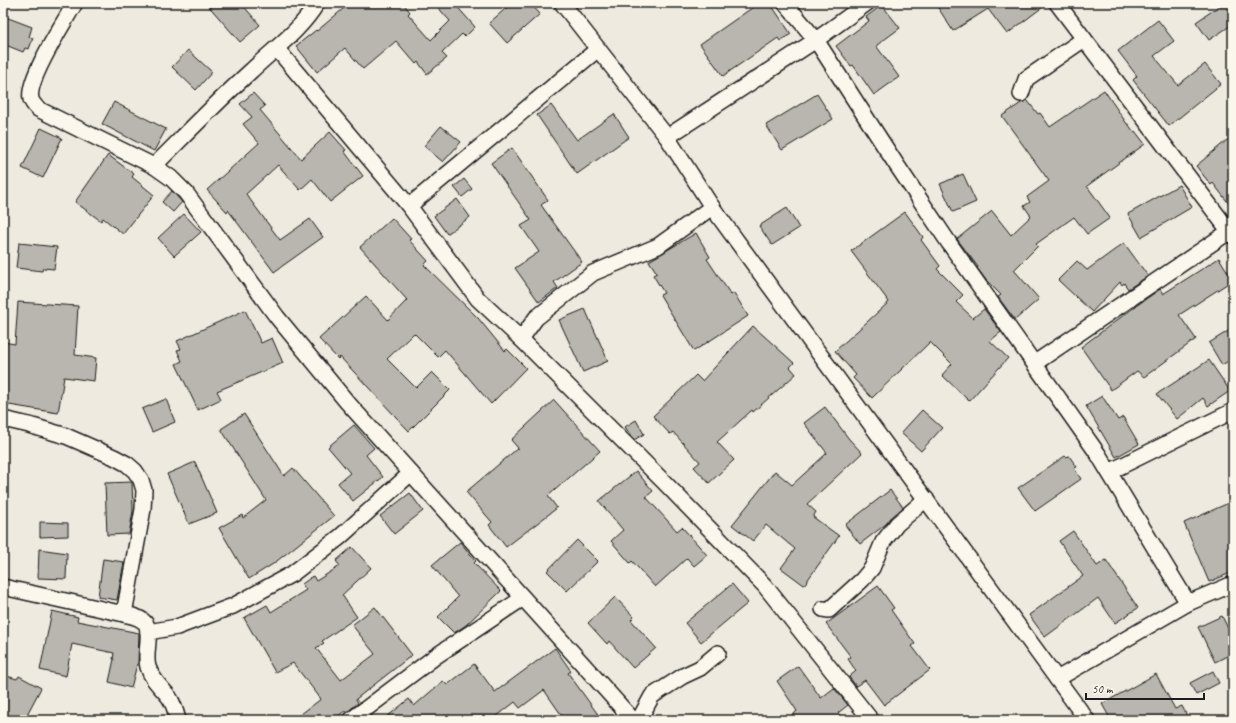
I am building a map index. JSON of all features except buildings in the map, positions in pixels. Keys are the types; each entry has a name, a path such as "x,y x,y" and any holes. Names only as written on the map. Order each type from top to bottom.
{"street":[{"path":"75,3 39,68 31,90 31,99 38,109 154,166 171,178 186,193 277,317 347,402 633,720"},
{"path":"154,166 253,69 277,49 312,12 317,3"},
{"path":"562,3 667,137 712,207 1087,720"},
{"path":"785,3 816,40 944,236 1098,454 1188,603"},
{"path":"667,137 816,40 867,3"},
{"path":"1035,363 1232,233 1057,3"},
{"path":"1021,94 1026,79 1084,39"},
{"path":"277,49 409,206 478,299 521,339 664,482 765,586 871,720"},
{"path":"409,206 598,49"},
{"path":"521,339 536,318 593,273 658,246 712,207"},
{"path":"1109,472 1233,411"},
{"path":"3,419 66,436 114,457 127,464 135,471 141,480 144,490 143,509 124,614"},
{"path":"148,632 177,627 233,606 292,574 340,537 411,473"},
{"path":"823,609 829,610 862,580 872,568 883,542 897,524 926,499"},
{"path":"1057,678 1188,603 1233,584"},
{"path":"3,587 124,614 142,620 146,624 148,632 146,661 148,668 156,684 169,698 178,720"},
{"path":"351,720 436,656 523,598"},
{"path":"638,720 652,696 683,676 700,668 718,653"}]}
